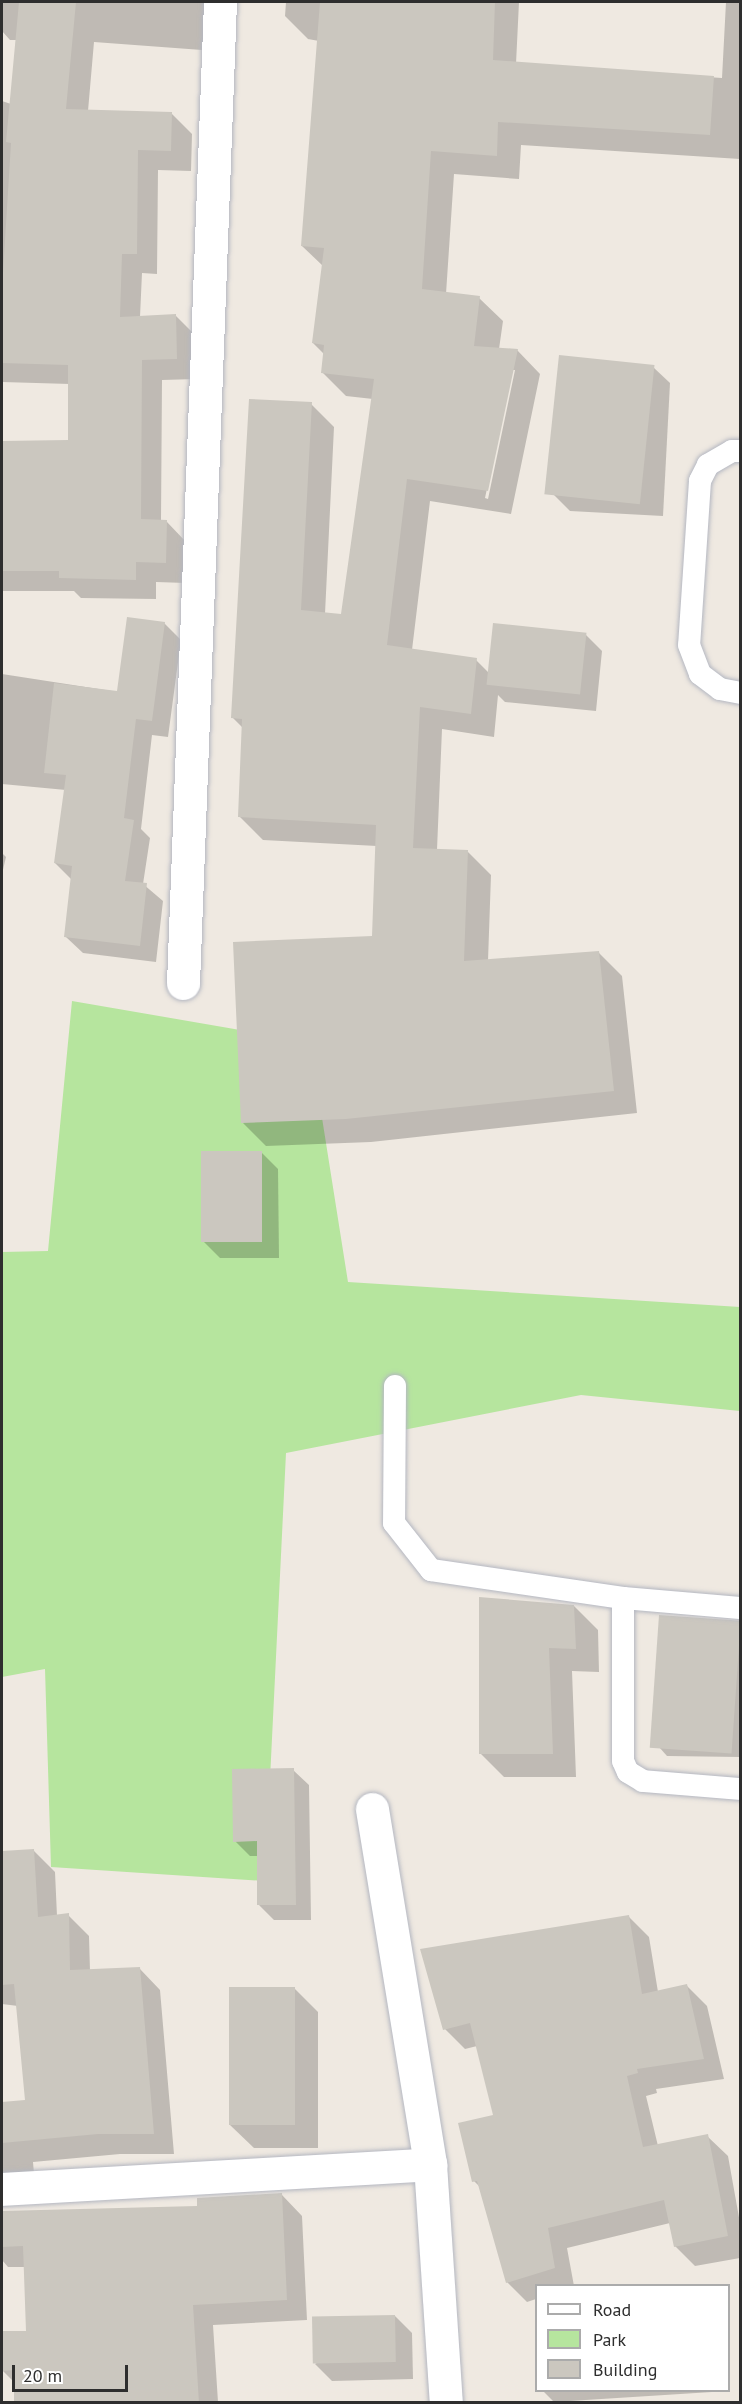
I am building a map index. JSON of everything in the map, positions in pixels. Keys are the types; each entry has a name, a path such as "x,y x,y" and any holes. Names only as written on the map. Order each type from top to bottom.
{"street":[{"path":"183,983 220,2"},
{"path":"372,1809 430,2164 446,2403"},
{"path":"2,2189 430,2164"}],"lane":[{"path":"741,451 732,450 708,465 700,481 689,645 700,674 720,689 741,693"},
{"path":"395,1386 394,1522 431,1570 623,1598 741,1608"},
{"path":"623,1598 623,1761 628,1772 643,1781 741,1789"}],"green space":[{"path":"72,1001 310,1042 348,1282 740,1307 740,1411 581,1395 286,1453 265,1881 51,1867 45,1669 2,1677 2,1252 48,1251"}],"building":[{"path":"19,2 76,2 66,109 172,112 171,151 138,150 137,254 122,254 120,317 176,314 177,359 142,360 141,519 167,520 166,563 136,562 136,580 59,578 59,571 2,571 2,441 68,440 68,365 2,363 2,289 11,143 6,142"},
{"path":"320,2 495,2 493,60 714,76 710,135 498,122 497,156 431,151 422,289 480,296 474,346 518,349 488,491 407,479 387,645 477,658 471,714 420,707 413,848 468,850 464,961 599,951 614,1091 346,1119 241,1123 233,942 372,936 376,825 238,817 242,719 231,718 249,399 312,402 301,610 341,614 374,379 321,373 324,345 312,343 324,248 301,246"},
{"path":"559,355 654,365 640,504 544,494"},
{"path":"127,617 165,622 152,721 136,719 124,818 134,820 125,881 147,883 140,946 64,937 72,866 54,863 66,775 44,773 54,683 117,691"},
{"path":"493,623 586,633 580,694 487,685"},
{"path":"201,1151 262,1151 262,1242 201,1242"},
{"path":"479,1597 574,1605 576,1649 549,1648 553,1754 479,1754"},
{"path":"659,1615 740,1621 732,1753 650,1748"},
{"path":"294,1768 296,1905 257,1905 257,1841 233,1842 232,1769"},
{"path":"34,1849 38,1917 69,1913 70,1970 140,1967 154,2134 98,2134 2,2143 2,2102 25,2100 14,1984 2,1985 2,1851"},
{"path":"629,1915 642,1994 687,1984 704,2059 637,2069 638,2073 627,2076 643,2147 708,2134 728,2236 674,2247 664,2200 548,2228 555,2268 506,2283 477,2181 472,2182 458,2123 493,2115 470,2023 443,2030 420,1949"},
{"path":"229,1987 295,1987 295,2125 229,2125"},
{"path":"282,2193 287,2300 193,2305 199,2403 14,2403 14,2370 2,2371 2,2331 26,2331 23,2246 2,2247 2,2211 197,2206 197,2198"},
{"path":"395,2315 396,2362 313,2363 312,2316"}]}
